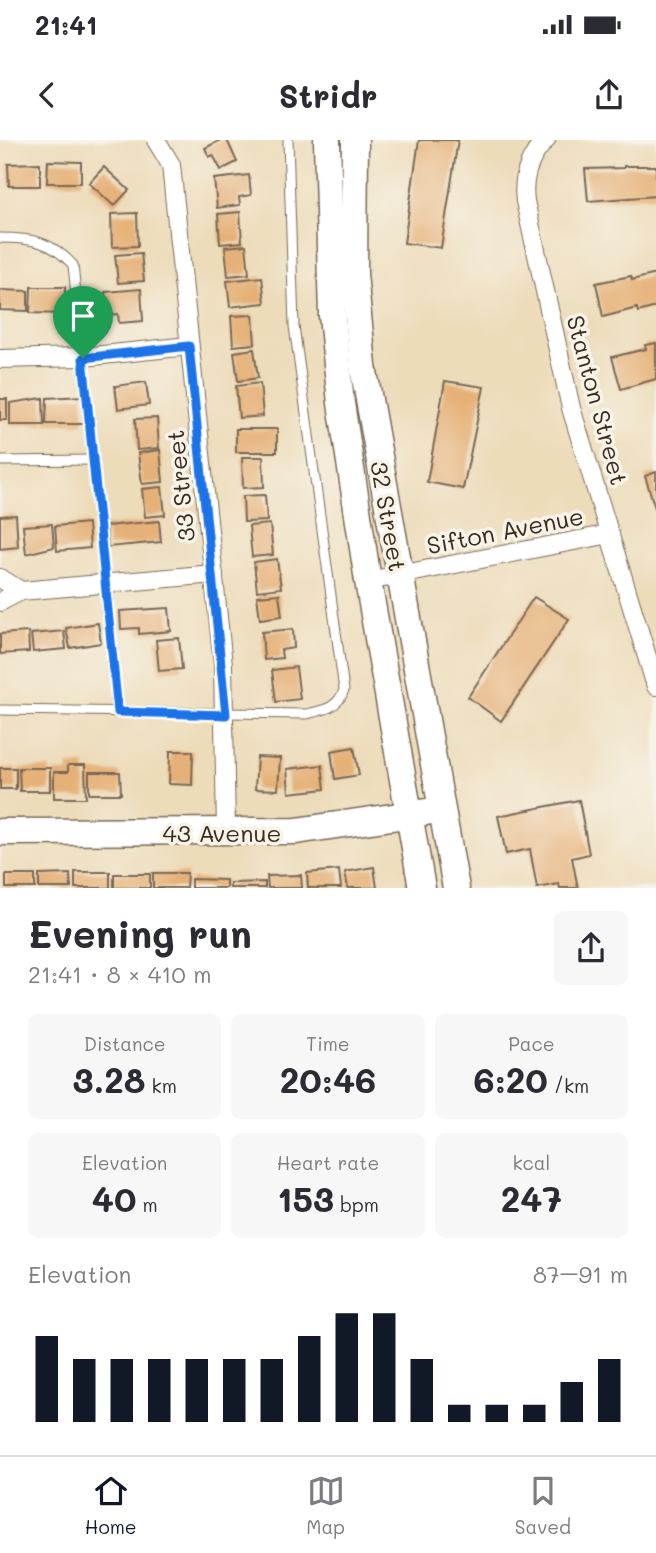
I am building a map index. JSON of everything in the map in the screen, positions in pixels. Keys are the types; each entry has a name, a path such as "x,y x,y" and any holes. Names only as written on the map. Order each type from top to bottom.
{"main road":[{"name":"32 Street","path":"327,140 332,316 341,403 368,581 422,888"},
{"name":"32 Street","path":"355,140 354,274 362,353 456,888"},
{"name":"43 Avenue","path":"0,832 226,832 317,829 442,810"}],"street":[{"name":"33 Street","path":"156,140 171,165 214,574 226,715 226,832"},
{"name":"Stanton Street","path":"546,140 530,163 524,183 525,201 571,408 656,686"},
{"path":"0,359 83,358 189,346"},
{"name":"Sifton Avenue","path":"368,581 610,534"},
{"path":"0,602 21,590 107,586 214,574"},
{"path":"0,578 21,590"}],"lane":[{"path":"0,710 307,714 327,710 341,699 344,690 294,326 288,140"},
{"path":"0,237 34,238 58,249 74,265 118,712"},
{"path":"0,461 94,460"}],"building":[{"path":"227,140 237,162 221,170 213,155 209,157 205,148"},
{"path":"419,140 458,140 441,248 404,243"},
{"path":"48,161 81,162 81,183 47,183"},
{"path":"40,163 40,186 9,186 8,164"},
{"path":"656,166 656,196 588,201 585,169"},
{"path":"104,167 129,190 114,206 89,183"},
{"path":"249,175 251,195 239,197 240,205 217,208 214,179"},
{"path":"240,212 242,242 220,244 218,214"},
{"path":"137,213 138,246 112,247 111,214"},
{"path":"246,245 249,274 228,276 225,247"},
{"path":"141,253 144,281 118,283 115,255"},
{"path":"656,274 656,307 638,312 637,308 603,317 596,283 631,276 632,280"},
{"path":"262,277 265,303 230,307 227,281"},
{"path":"31,287 65,287 64,314 30,313"},
{"path":"141,289 143,321 119,323 118,314 107,315 105,292"},
{"path":"0,290 28,291 28,311 0,310"},
{"path":"253,315 255,344 233,346 231,316"},
{"path":"656,343 656,379 621,389 612,357 646,349 645,345"},
{"path":"254,349 258,378 238,381 234,352"},
{"path":"445,381 484,387 463,489 427,482"},
{"path":"146,382 149,405 118,409 115,386"},
{"path":"260,383 263,416 239,418 236,386"},
{"path":"83,396 84,424 46,424 47,398"},
{"path":"43,398 44,425 10,425 10,403"},
{"path":"0,399 7,399 7,420 0,420"},
{"path":"157,418 159,448 137,450 135,419"},
{"path":"236,429 277,429 277,452 236,452"},
{"path":"160,450 163,482 142,484 138,453"},
{"path":"242,457 263,457 264,487 243,488"},
{"path":"656,472 656,508 655,508 645,476"},
{"path":"162,487 165,515 145,517 142,489"},
{"path":"265,495 267,521 244,522 243,496"},
{"path":"16,515 18,547 0,549 0,516"},
{"path":"159,521 161,542 108,547 106,526"},
{"path":"88,523 90,548 57,551 55,526"},
{"path":"52,524 54,547 26,554 23,526"},
{"path":"270,524 273,555 252,557 249,526"},
{"path":"277,559 281,588 257,591 254,562"},
{"path":"279,594 282,616 260,619 257,596"},
{"path":"534,597 569,619 501,721 468,697"},
{"path":"169,608 171,631 139,634 139,628 121,629 120,611"},
{"path":"98,623 101,643 70,648 66,628"},
{"path":"293,629 294,648 281,650 282,658 264,660 262,632"},
{"path":"64,631 66,649 33,652 31,634"},
{"path":"28,632 29,652 0,654 0,634"},
{"path":"179,638 182,669 159,671 156,640"},
{"path":"296,667 300,699 276,702 272,670"},
{"path":"354,747 359,775 335,779 331,751"},
{"path":"170,751 193,751 192,785 169,784"},
{"path":"257,757 280,758 278,790 255,789"},
{"path":"68,765 85,765 86,798 54,798 54,772 68,772"},
{"path":"322,765 325,789 289,793 287,769"},
{"path":"0,768 16,768 16,789 0,789"},
{"path":"19,768 50,768 50,791 20,791"},
{"path":"89,772 120,772 121,794 89,794"},
{"path":"579,800 589,854 572,858 578,888 560,888 559,884 537,888 530,849 506,854 498,816"},
{"path":"374,867 377,888 348,888 345,872"},
{"path":"339,870 341,888 308,888 307,873"},
{"path":"75,872 110,872 110,888 75,888"},
{"path":"153,873 187,873 186,888 153,888"},
{"path":"70,874 71,888 39,888 39,875"},
{"path":"114,874 150,874 150,888 114,888"},
{"path":"6,875 35,875 35,888 6,888"},
{"path":"301,875 302,888 268,888 267,876"},
{"path":"191,879 226,880 226,888 191,888"},
{"path":"265,882 265,888 230,888 230,883"}],"route":[{"path":"189,346 226,715 118,712 83,358 189,346"}]}
